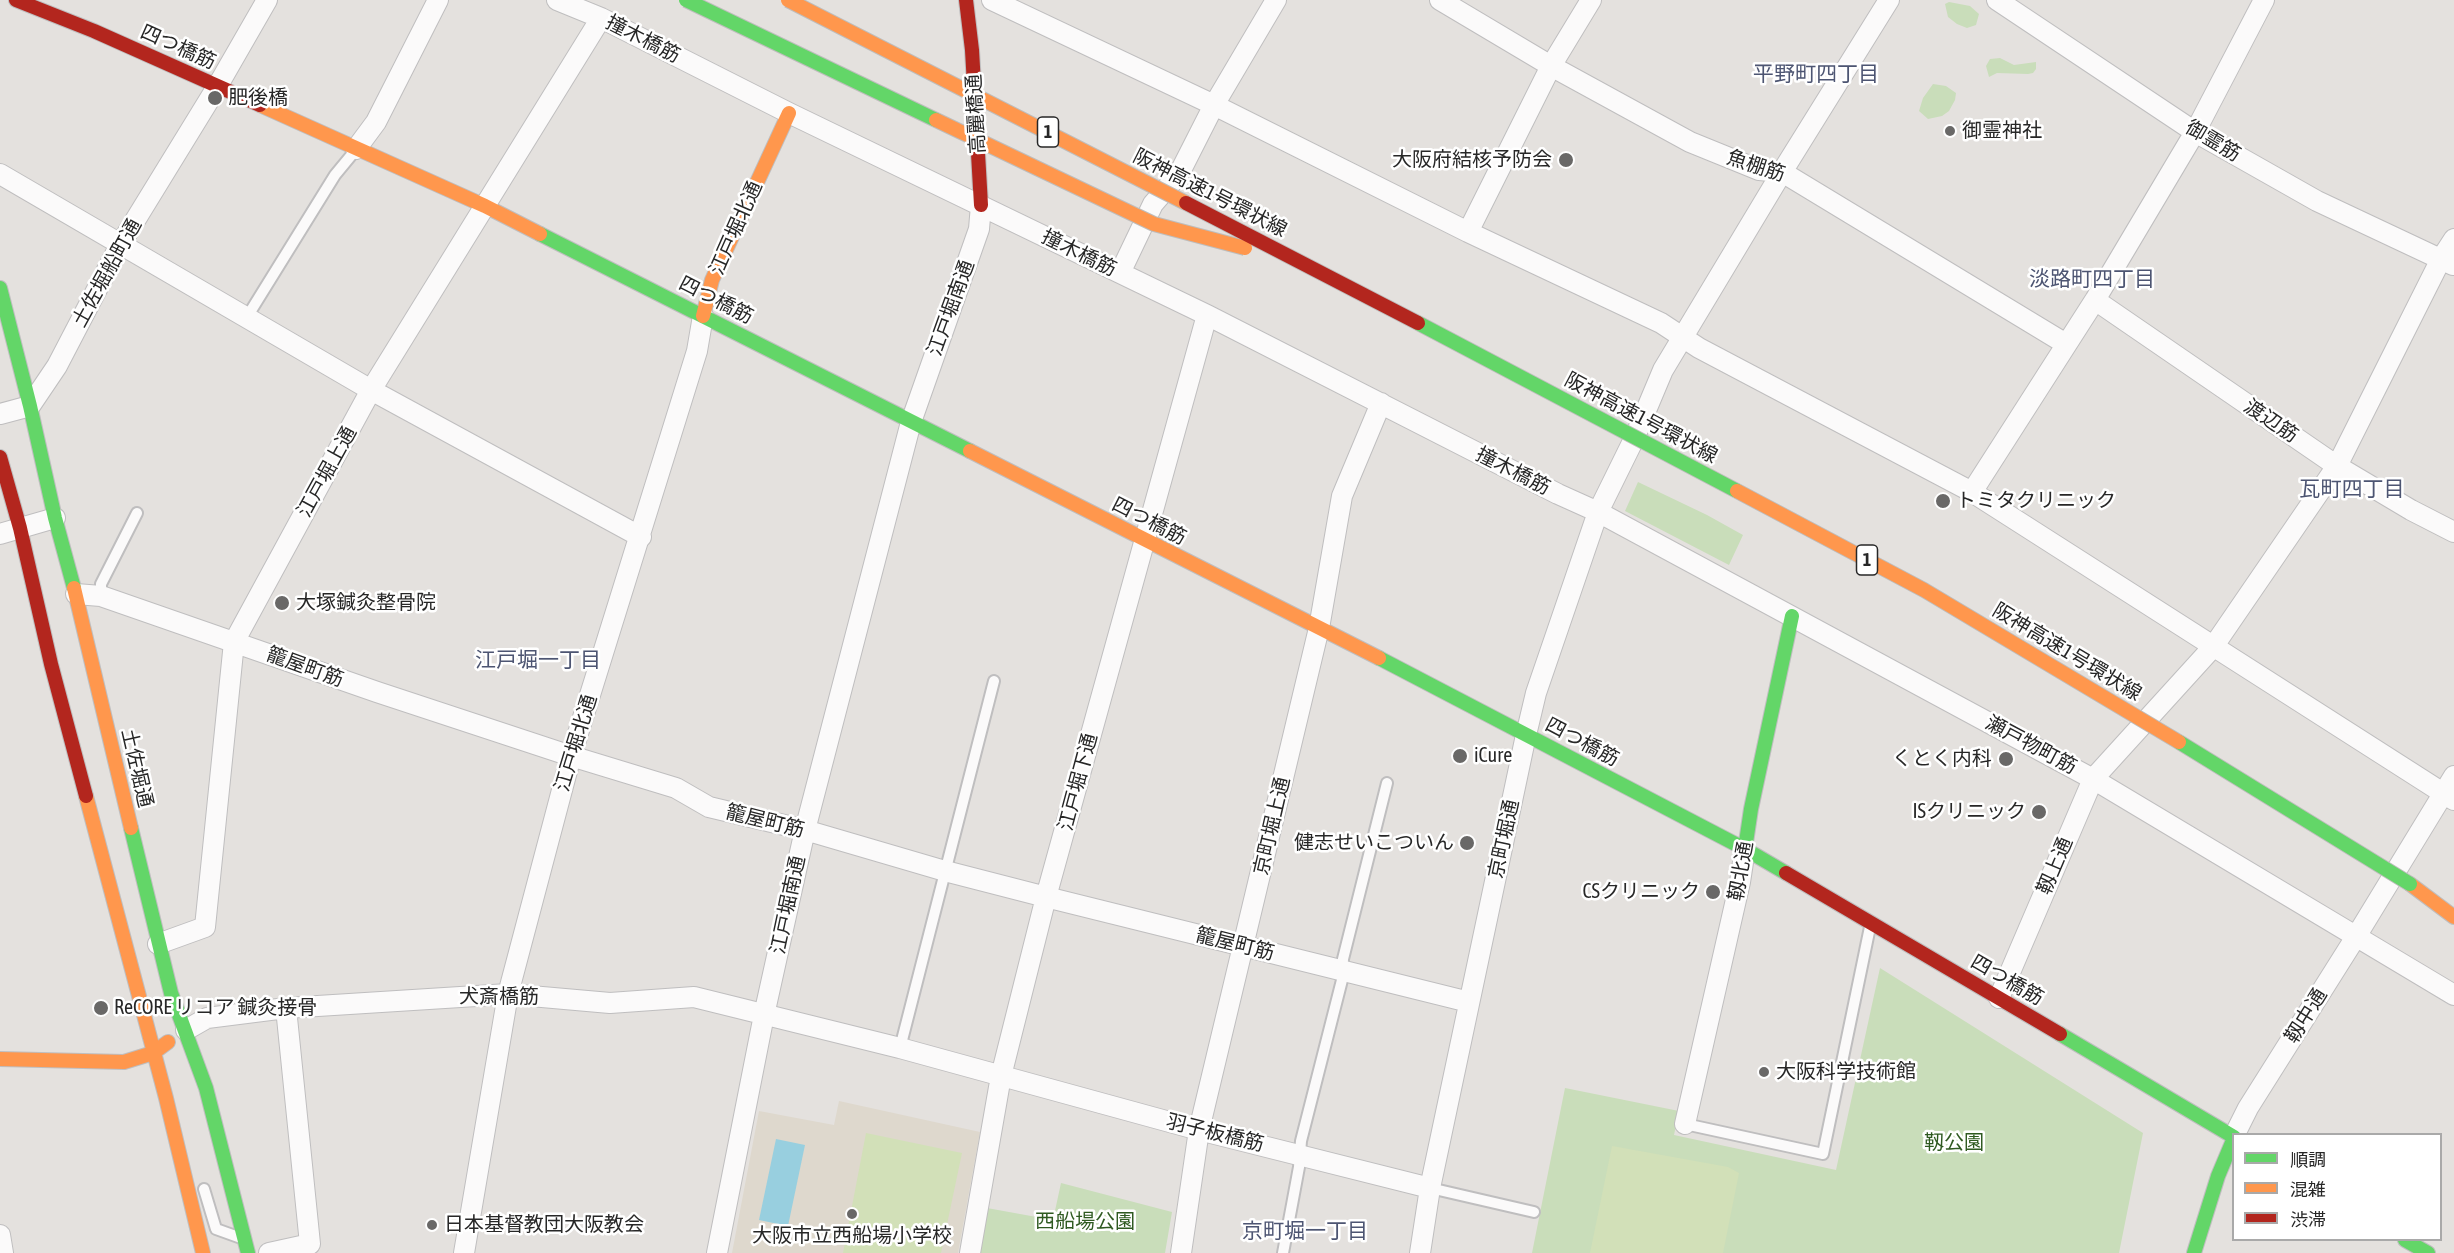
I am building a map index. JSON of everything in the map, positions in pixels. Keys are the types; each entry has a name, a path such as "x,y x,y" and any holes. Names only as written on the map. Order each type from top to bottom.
{"main road":[{"name":"四つ橋筋","path":"16,0 93,31 485,206 1319,628 1745,849 2232,1135"},
{"path":"686,0 1154,224 1308,265"},
{"name":"阪神高速1号環状線","path":"788,0 1308,265 1924,590 2112,701 2454,909"},
{"name":"高麗橋通","path":"966,0 972,50 981,205"},
{"name":"江戸堀北通","path":"703,316 712,280 789,112"},
{"name":"土佐堀通","path":"0,288 55,518 76,594 158,944 171,993 206,1088 246,1246"},
{"path":"0,457 20,528 54,675 203,1253"},
{"name":"靱北通","path":"1745,849 1751,809 1792,616"},
{"path":"2410,884 2454,917"},
{"name":"犬斎橋筋","path":"0,1059 124,1062 153,1053 186,1030"},
{"name":"靱中通","path":"2194,1253 2218,1176 2232,1141"},
{"path":"2408,1241 2428,1253"}],"street":[{"name":"土佐堀船町通","path":"30,406 57,366 120,245 217,87 267,0"},
{"path":"356,149 376,122 438,0"},
{"name":"撞木橋筋","path":"557,0 601,18 1207,315 1558,494 1598,512"},
{"path":"992,0 1214,105 1468,231 1661,323 1683,338 1972,492 2449,797"},
{"path":"1120,273 1153,204 1179,174 1214,105 1276,0"},
{"name":"魚棚筋","path":"1440,0 1551,66 1690,142 1759,170 1782,172 2066,344"},
{"path":"1468,231 1551,66 1591,0"},
{"name":"京町堀通","path":"1420,1253 1430,1188 1536,693 1598,512 1634,439 1663,370 1889,0"},
{"name":"御霊筋","path":"1997,0 2195,132 2317,201 2448,262"},
{"path":"1972,492 2095,300 2195,132 2264,0"},
{"name":"江戸堀上通","path":"158,944 205,927 234,642 372,390 601,18"},
{"path":"0,174 372,390 641,537"},
{"name":"高麗橋通","path":"980,229 981,205"},
{"name":"江戸堀南通","path":"717,1253 805,830 911,422 980,229"},
{"name":"靱上通","path":"1999,998 2093,779 2213,647 2337,466 2448,262 2454,239"},
{"name":"渡辺筋","path":"2095,300 2337,466 2411,510 2454,532"},
{"name":"江戸堀下通","path":"970,1253 1000,1076 1046,897 1207,315"},
{"name":"江戸堀北通","path":"464,1253 508,994 571,756 697,351 703,316"},
{"name":"京町堀上通","path":"1180,1253 1199,1130 1319,628 1342,496 1381,404"},
{"path":"0,414 30,406"},
{"name":"瀬戸物町筋","path":"1598,512 2093,779 2454,994"},
{"path":"0,534 55,518"},
{"name":"籠屋町筋","path":"76,594 101,596 377,692 676,788 709,807 805,830 945,871 1046,897 1469,1002"},
{"name":"靱中通","path":"2236,1133 2248,1108 2379,899 2449,797 2454,776"},
{"name":"靱北通","path":"1685,1125 1740,882 1745,849"},
{"name":"犬斎橋筋","path":"186,1030 207,1018 285,1008 508,994 610,1003 694,997 900,1048 1000,1076"},
{"path":"269,1253 310,1244 285,1008"},
{"name":"羽子板橋筋","path":"1000,1076 1199,1130 1430,1188"},
{"path":"0,1234 3,1253"}],"lane":[{"path":"247,317 334,175 356,149"},
{"path":"101,596 101,584 136,513"},
{"path":"900,1048 994,681"},
{"path":"1283,1253 1301,1140 1342,980 1342,959 1387,783"},
{"path":"1685,1125 1822,1154 1871,923"},
{"path":"1430,1188 1534,1212"},
{"path":"204,1189 216,1229 246,1246"}],"shaded area":[{"name":"大阪市立西船場小学校","path":"839,1101 980,1132 958,1253 732,1253 759,1111 834,1125"}],"green space":[{"path":"1949,2 1970,6 1979,14 1976,25 1967,28 1948,17 1945,4"},
{"path":"2000,58 2014,65 2036,62 2036,69 2033,73 2028,74 1997,73 1989,77 1986,66 1990,59"},
{"path":"1933,84 1946,86 1956,93 1955,100 1949,111 1942,116 1928,119 1919,111 1923,98"},
{"path":"1638,482 1743,535 1729,565 1625,511"},
{"name":"靱公園","path":"1880,968 2143,1133 2119,1253 1532,1253 1565,1088 1679,1111 1674,1135 1836,1170"},
{"path":"866,1133 962,1153 941,1253 843,1253"},
{"path":"1612,1146 1728,1167 1739,1173 1723,1253 1590,1253"},
{"name":"西船場公園","path":"1061,1183 1172,1212 1165,1253 979,1253 987,1208 1053,1220"}],"water":[{"path":"776,1139 805,1145 788,1226 759,1220"}],"traffic: fast":[{"path":"686,0 936,120"},
{"path":"540,234 970,451"},
{"path":"0,288 74,588"},
{"path":"1418,323 1737,491"},
{"path":"1745,849 1751,809 1792,616"},
{"path":"1379,658 1745,849 1786,873"},
{"path":"2179,742 2410,884"},
{"path":"131,828 171,993 206,1088 248,1253"},
{"path":"2060,1034 2232,1136"},
{"path":"2194,1253 2218,1176 2232,1143"},
{"path":"2407,1241 2428,1253"}],"traffic: slow":[{"path":"788,0 1186,203"},
{"path":"260,105 485,206 540,234"},
{"path":"703,316 712,280 789,113"},
{"path":"936,120 1154,224 1245,248"},
{"path":"970,451 1379,658"},
{"path":"1737,491 1924,590 2179,742"},
{"path":"74,588 131,828"},
{"path":"86,796 166,1098 203,1253"},
{"path":"2410,884 2454,917"},
{"path":"0,1059 124,1062 153,1053 168,1042"}],"traffic: jam":[{"path":"16,0 94,31 260,105"},
{"path":"966,0 972,50 981,205"},
{"path":"1186,203 1418,323"},
{"path":"0,457 20,528 51,664 86,796"},
{"path":"1786,873 2060,1034"}],"place":[{"name":"肥後橋","path":"215,98"},
{"name":"御霊神社","path":"1950,131"},
{"name":"大阪府結核予防会","path":"1566,160"},
{"name":"トミタクリニック","path":"1943,501"},
{"name":"大塚鍼灸整骨院","path":"282,603"},
{"name":"iCure","path":"1460,756"},
{"name":"くとく内科","path":"2006,759"},
{"name":"ISクリニック","path":"2039,812"},
{"name":"健志せいこついん","path":"1467,843"},
{"name":"CSクリニック","path":"1713,892"},
{"name":"ReCORE リコア 鍼灸接骨","path":"101,1008"},
{"name":"大阪科学技術館","path":"1764,1072"},
{"name":"大阪市立西船場小学校","path":"852,1214"},
{"name":"日本基督教団大阪教会","path":"432,1225"}],"district":[{"name":"平野町四丁目","path":"1816,74"},
{"name":"淡路町四丁目","path":"2092,279"},
{"name":"瓦町四丁目","path":"2352,489"},
{"name":"江戸堀一丁目","path":"538,660"},
{"name":"京町堀一丁目","path":"1305,1231"}]}
